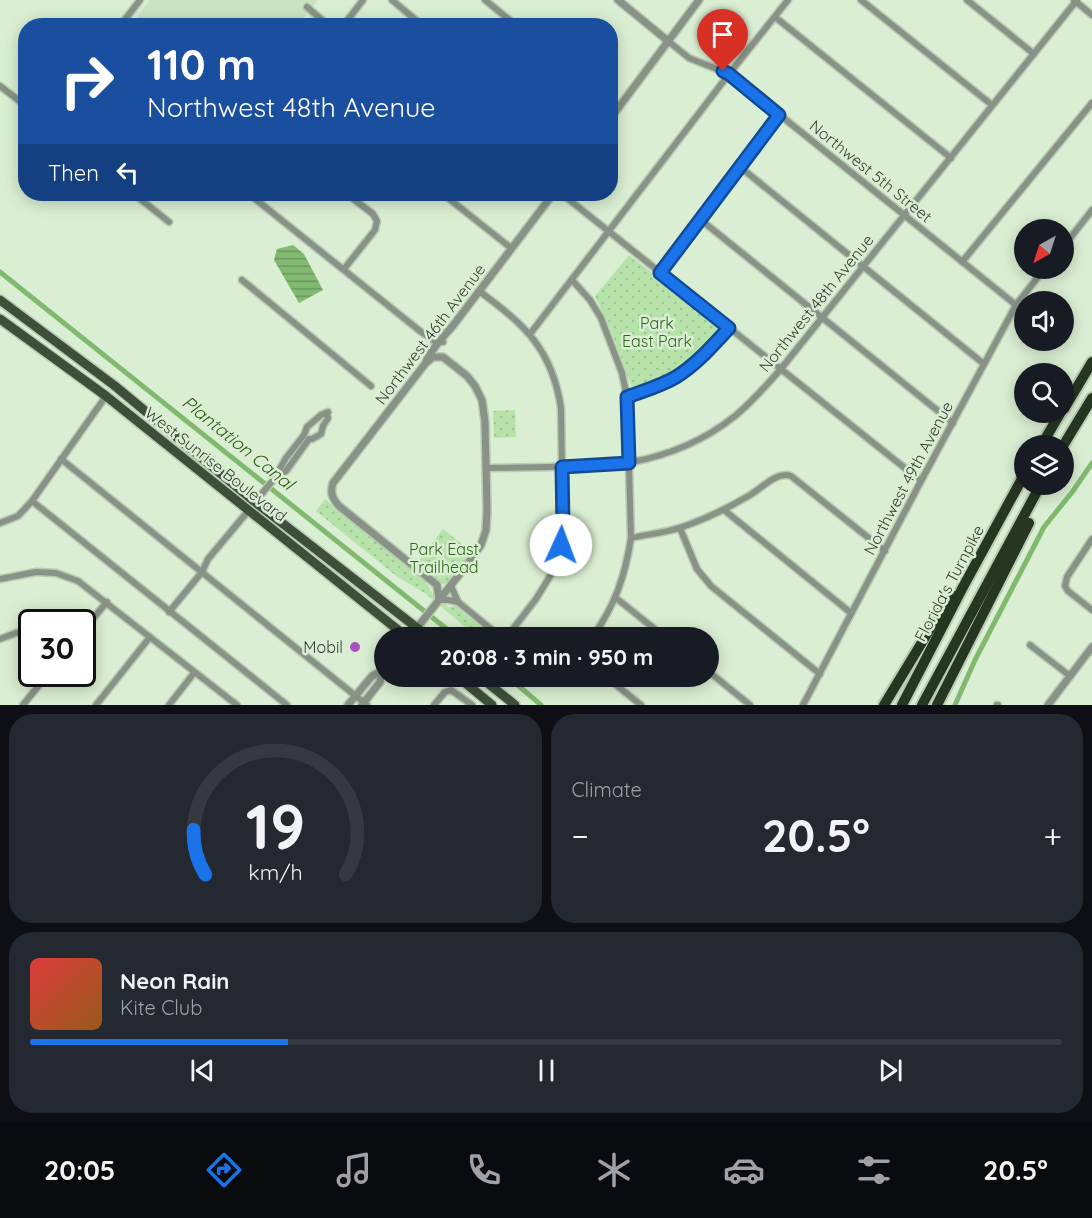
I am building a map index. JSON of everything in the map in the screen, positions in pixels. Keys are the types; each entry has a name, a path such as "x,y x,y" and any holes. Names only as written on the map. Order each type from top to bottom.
{"highway":[{"path":"1074,391 1092,362"},
{"path":"1069,435 1092,398"},
{"name":"Florida's Turnpike","path":"902,705 1014,493"},
{"path":"922,705 1036,495"},
{"path":"937,705 1039,503 1040,495"},
{"path":"884,705 944,606 963,587"}],"main road":[{"path":"0,294 33,324"},
{"name":"West Sunrise Boulevard","path":"0,300 131,399 255,502 396,627"},
{"name":"West Sunrise Boulevard","path":"0,322 106,396 241,503 255,502"},
{"path":"106,396 131,399"},
{"name":"West Sunrise Boulevard","path":"255,502 253,509 267,511 418,627"},
{"path":"470,687 492,705"},
{"path":"493,687 515,705"}],"street":[{"path":"126,18 140,0"},
{"path":"350,18 363,0"},
{"path":"392,0 413,18"},
{"path":"485,0 507,18"},
{"name":"Northwest 5th Street","path":"618,0 689,58 729,74 1014,303"},
{"path":"619,107 699,0"},
{"path":"530,334 788,0"},
{"path":"861,0 992,105"},
{"path":"967,0 1034,54"},
{"path":"1075,1 1092,15"},
{"name":"Northwest 48th Avenue","path":"486,468 629,463 683,448 735,416 780,370 1075,1"},
{"path":"307,7 320,18"},
{"path":"775,16 951,158"},
{"path":"0,86 18,100"},
{"path":"962,262 1092,103"},
{"path":"660,273 779,115"},
{"path":"740,167 984,364"},
{"path":"143,201 169,222"},
{"path":"258,201 429,337 436,342 441,342 440,349 443,357 467,375 482,400 485,422 486,530 481,545 418,627"},
{"path":"344,269 375,230 377,221 373,214 356,201"},
{"path":"452,201 511,248"},
{"name":"Northwest 46th Avenue","path":"437,585 339,506 333,500 331,492 333,483 548,201"},
{"path":"571,201 921,482"},
{"path":"1074,233 1092,210"},
{"path":"701,220 953,423"},
{"name":"Northwest 49th Avenue","path":"1027,291 1037,279"},
{"path":"242,280 371,386"},
{"path":"572,280 590,300 601,318 622,373 627,397 631,538 629,554 616,598 599,627"},
{"path":"479,291 511,315 530,334 552,370 561,408 563,525 561,545 552,573 536,599 513,627"},
{"name":"Northwest 49th Avenue","path":"803,705 1014,309"},
{"path":"627,397 674,378 694,364 729,328"},
{"path":"429,337 433,344 432,351"},
{"path":"424,364 434,357 443,357"},
{"path":"0,523 18,516 32,501 106,396"},
{"path":"169,612 202,572 208,559 274,479 307,427 328,413 321,434 309,439 286,471 274,479"},
{"path":"316,420 323,426"},
{"path":"61,459 364,704 376,687"},
{"path":"631,538 680,528 724,510 785,474 791,476 885,550"},
{"path":"32,501 287,705"},
{"path":"724,510 851,613"},
{"path":"680,528 697,569 711,586 820,674"},
{"path":"1092,539 1067,577 1065,586 1092,610"},
{"path":"0,579 36,572 56,573 78,581 237,705"},
{"path":"439,601 437,585 451,586"},
{"path":"451,586 458,602 490,627"},
{"path":"616,598 652,627"},
{"path":"439,601 458,602"},
{"path":"96,614 106,602"},
{"path":"0,639 18,633"},
{"path":"96,705 150,637"},
{"path":"1030,645 1070,676"},
{"path":"1048,705 1092,647"},
{"path":"169,705 195,673"},
{"path":"348,705 374,674"},
{"path":"719,680 750,705"},
{"path":"23,705 38,687"},
{"path":"619,687 641,705"},
{"path":"434,705 445,692 451,690 472,705"}],"shaded area":[{"path":"150,0 318,0 304,18 137,18"},
{"path":"293,245 304,254 323,290 299,303 274,260 277,249"}],"green space":[{"name":"Park East Park","path":"629,255 717,323 718,335 689,363 667,378 633,390 610,328 595,296"},
{"path":"515,410 516,437 494,438 493,411"},
{"path":"325,499 426,582 431,591 448,607 456,606 481,627 465,627 426,594 395,575 316,511"},
{"name":"Park East Trailhead","path":"443,529 472,552 454,576 455,581 445,584 439,583 415,565"}],"waterway":[{"name":"Plantation Canal","path":"0,272 444,627"},
{"path":"955,705 975,660 1044,527 1092,463"},
{"name":"Plantation Canal","path":"520,687 541,705"}],"place":[{"name":"Mobil","path":"355,647"}],"route":[{"path":"561,545 562,467 629,463 627,397 674,378 694,364 729,328 660,273 779,115 723,71"}]}
